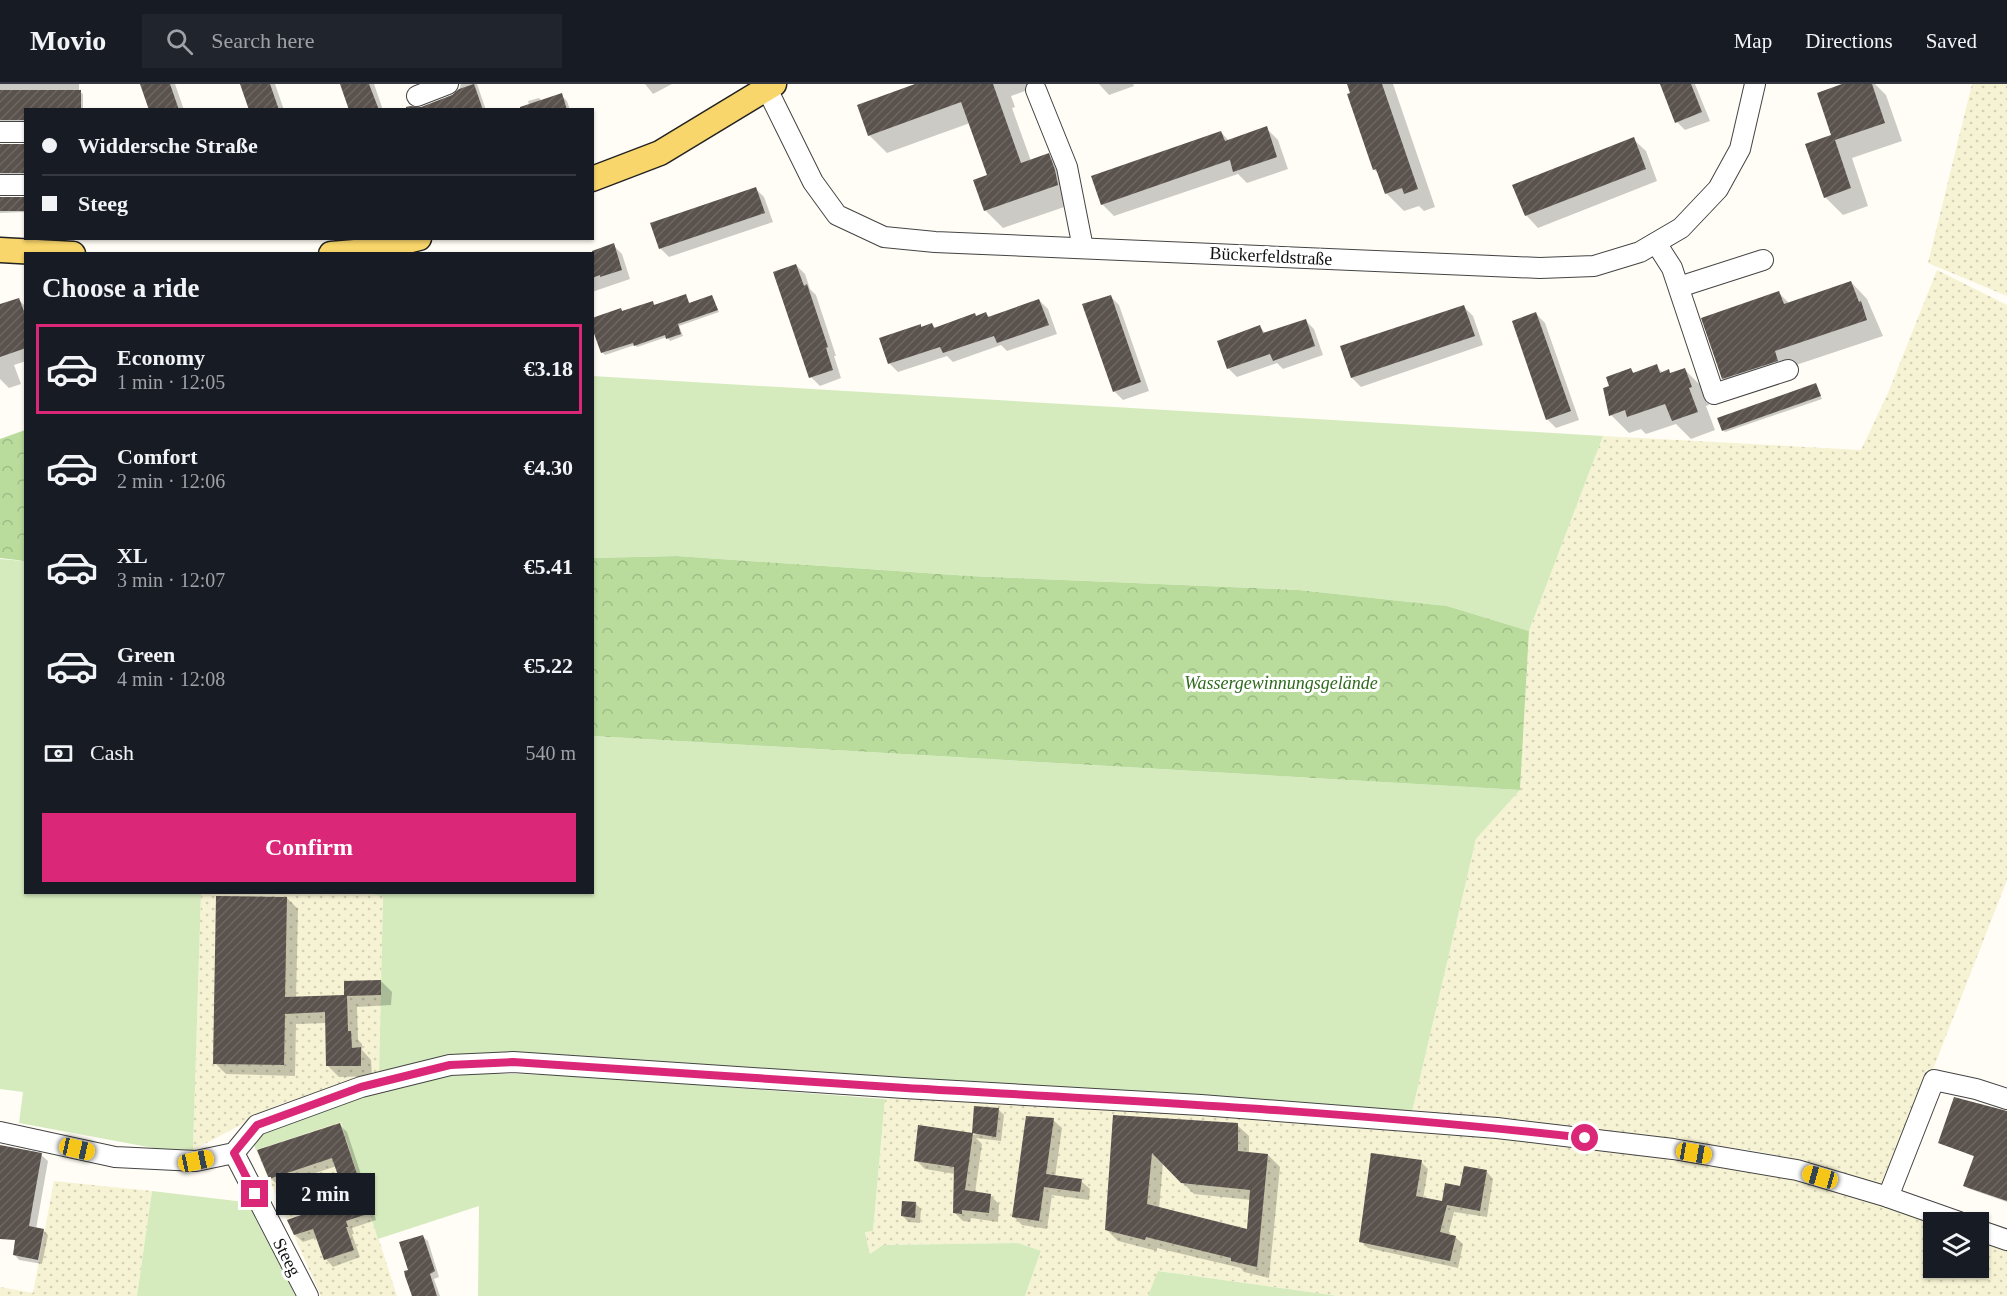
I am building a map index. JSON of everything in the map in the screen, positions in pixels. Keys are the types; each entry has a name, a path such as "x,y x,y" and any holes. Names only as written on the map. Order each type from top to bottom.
{"main road":[{"path":"594,178 660,153 771,86"},
{"path":"355,252 411,240"},
{"path":"0,250 36,252"}],"street":[{"path":"417,96 448,84"},
{"name":"Bückerfeldstraße","path":"771,86 813,182 837,215 884,237 935,242 1540,268 1594,266 1640,252 1680,228 1718,189 1740,148 1755,84"},
{"path":"1036,90 1067,167 1083,248"},
{"path":"0,132 24,132"},
{"path":"0,185 24,185"},
{"path":"1656,243 1672,268 1714,394 1788,370"},
{"path":"1678,287 1763,260"},
{"path":"0,1132 115,1157 196,1161 234,1153 257,1125 361,1087 450,1065 513,1062 1168,1103 1497,1128 1673,1149 1797,1170 1931,1212"},
{"path":"1888,1197 1934,1080 1976,1089 2007,1100"},
{"name":"Steeg","path":"234,1153 308,1296"},
{"path":"1989,1234 2007,1240"}],"shaded area":[{"path":"1972,84 2007,84 2007,296 1928,263"},
{"path":"1937,270 2007,305 2007,880 1887,1187 1804,1161 1750,1150 1412,1112 1476,839 1520,790 1529,631 1603,436 1861,450 1888,393"},
{"path":"201,894 383,895 379,1075 278,1105 193,1150"},
{"path":"897,1097 1364,1124 1539,1141 1732,1165 1803,1177 1923,1218 1923,1278 1989,1278 1989,1242 2007,1249 2007,1296 1338,1296 1159,1271 1148,1296 1025,1296 1041,1252 1018,1243 883,1245 870,1254 865,1231 873,1231 885,1099"},
{"path":"341,1122 397,1296 321,1296 256,1150"},
{"path":"54,1181 152,1191 137,1296 0,1296 0,1287 33,1293"}],"green space":[{"path":"594,376 1603,436 1529,631 1447,606 1299,590 970,576 677,556 594,558"},
{"path":"24,430 24,561 0,558 0,439"},
{"name":"Wassergewinnungsgelände","path":"677,556 970,576 1299,590 1447,606 1529,631 1520,790 594,736 594,558"},
{"path":"0,559 24,561 24,894 201,894 193,1150 159,1149 19,1123 23,1092 0,1089"},
{"path":"594,736 1520,790 1476,839 1412,1112 526,1054 379,1075 383,896 374,894 594,894"},
{"path":"479,1074 578,1076 885,1099 873,1231 865,1232 870,1254 883,1245 1018,1243 1041,1251 1025,1296 478,1296 479,1206 378,1239 341,1122 256,1150 251,1139 334,1106 397,1085 402,1086 450,1076"},
{"path":"152,1191 253,1203 295,1296 137,1296"},
{"path":"1158,1271 1338,1296 1148,1296"}],"building":[{"path":"140,84 170,84 178,108 148,108"},
{"path":"240,84 270,84 278,108 248,108"},
{"path":"340,84 369,84 378,108 348,108"},
{"path":"474,84 482,108 406,108 421,107 452,95 459,89"},
{"path":"915,84 993,84 1021,163 1049,153 1058,185 984,211 973,180 987,175 961,102 868,136 857,105"},
{"path":"1347,84 1382,84 1418,189 1404,194 1402,188 1385,194 1376,169 1373,170 1347,94 1350,93"},
{"path":"1660,84 1691,84 1702,112 1675,123"},
{"path":"1842,84 1872,84 1885,123 1835,140 1851,188 1824,198 1805,144 1831,135 1817,93"},
{"path":"0,90 81,90 81,108 24,108 24,120 0,120"},
{"path":"562,93 566,108 520,108"},
{"path":"1267,126 1277,157 1233,172 1230,160 1101,205 1091,176 1221,131 1225,141"},
{"path":"1634,137 1646,169 1525,216 1512,185"},
{"path":"0,144 24,144 24,173 0,173"},
{"path":"756,187 765,213 659,249 650,223"},
{"path":"0,197 24,197 24,211 0,211"},
{"path":"614,243 622,270 594,277 594,252 592,251"},
{"path":"796,264 804,286 807,284 828,347 826,348 833,370 809,378 773,272"},
{"path":"1851,281 1867,320 1775,351 1778,361 1722,379 1701,318 1779,291 1784,304"},
{"path":"686,294 689,303 712,295 718,310 678,324 681,334 666,339 665,335 634,346 633,343 601,353 594,334 594,317 653,301 654,305"},
{"path":"1111,295 1141,382 1113,392 1082,304"},
{"path":"19,298 24,312 24,349 0,357 0,304"},
{"path":"1039,299 1049,325 997,343 994,336 943,353 940,347 888,364 879,338 921,324 921,327 932,323 934,328 975,313 976,316 986,312 988,317"},
{"path":"1464,305 1475,336 1351,378 1340,346"},
{"path":"1536,312 1571,411 1546,420 1512,321"},
{"path":"1306,319 1315,346 1273,361 1270,354 1227,369 1217,341 1260,325 1263,333"},
{"path":"1657,364 1660,373 1669,369 1670,373 1685,368 1692,387 1689,388 1698,412 1672,421 1665,404 1627,417 1625,410 1609,416 1603,388 1609,386 1606,377 1631,368 1633,373"},
{"path":"1816,383 1821,396 1722,431 1717,418"},
{"path":"216,896 287,897 285,997 344,995 344,981 381,980 381,995 347,996 348,1031 351,1031 352,1048 361,1047 361,1066 326,1066 325,1012 285,1014 284,1065 213,1064"},
{"path":"1954,1097 2007,1111 2007,1201 1963,1186 1974,1156 1938,1143"},
{"path":"974,1106 999,1108 996,1137 972,1133"},
{"path":"1113,1115 1238,1123 1238,1151 1268,1154 1257,1267 1231,1261 1231,1258 1146,1237 1145,1240 1105,1230","holes":["1152,1153 1181,1183 1250,1190 1247,1229 1147,1204"]},
{"path":"1026,1116 1054,1118 1046,1174 1082,1179 1080,1192 1044,1187 1039,1221 1012,1217"},
{"path":"340,1123 370,1213 346,1221 354,1250 324,1260 313,1229 294,1235 287,1220 346,1199 332,1158 269,1179 257,1150"},
{"path":"918,1125 973,1133 965,1190 991,1194 989,1213 962,1210 962,1214 953,1213 954,1167 914,1161"},
{"path":"0,1145 42,1153 29,1226 44,1229 38,1260 13,1255 15,1240 0,1239"},
{"path":"1371,1153 1422,1160 1416,1196 1442,1201 1445,1183 1460,1186 1464,1166 1487,1170 1480,1211 1447,1205 1440,1232 1456,1236 1450,1261 1359,1242"},
{"path":"902,1201 916,1202 915,1218 901,1216"},
{"path":"423,1235 435,1271 430,1274 437,1296 412,1296 405,1276 404,1271 408,1270 399,1242"}],"route":[{"path":"255,1194 234,1153 257,1125 361,1087 450,1065 513,1062 1185,1104 1497,1128 1585,1138"}]}
